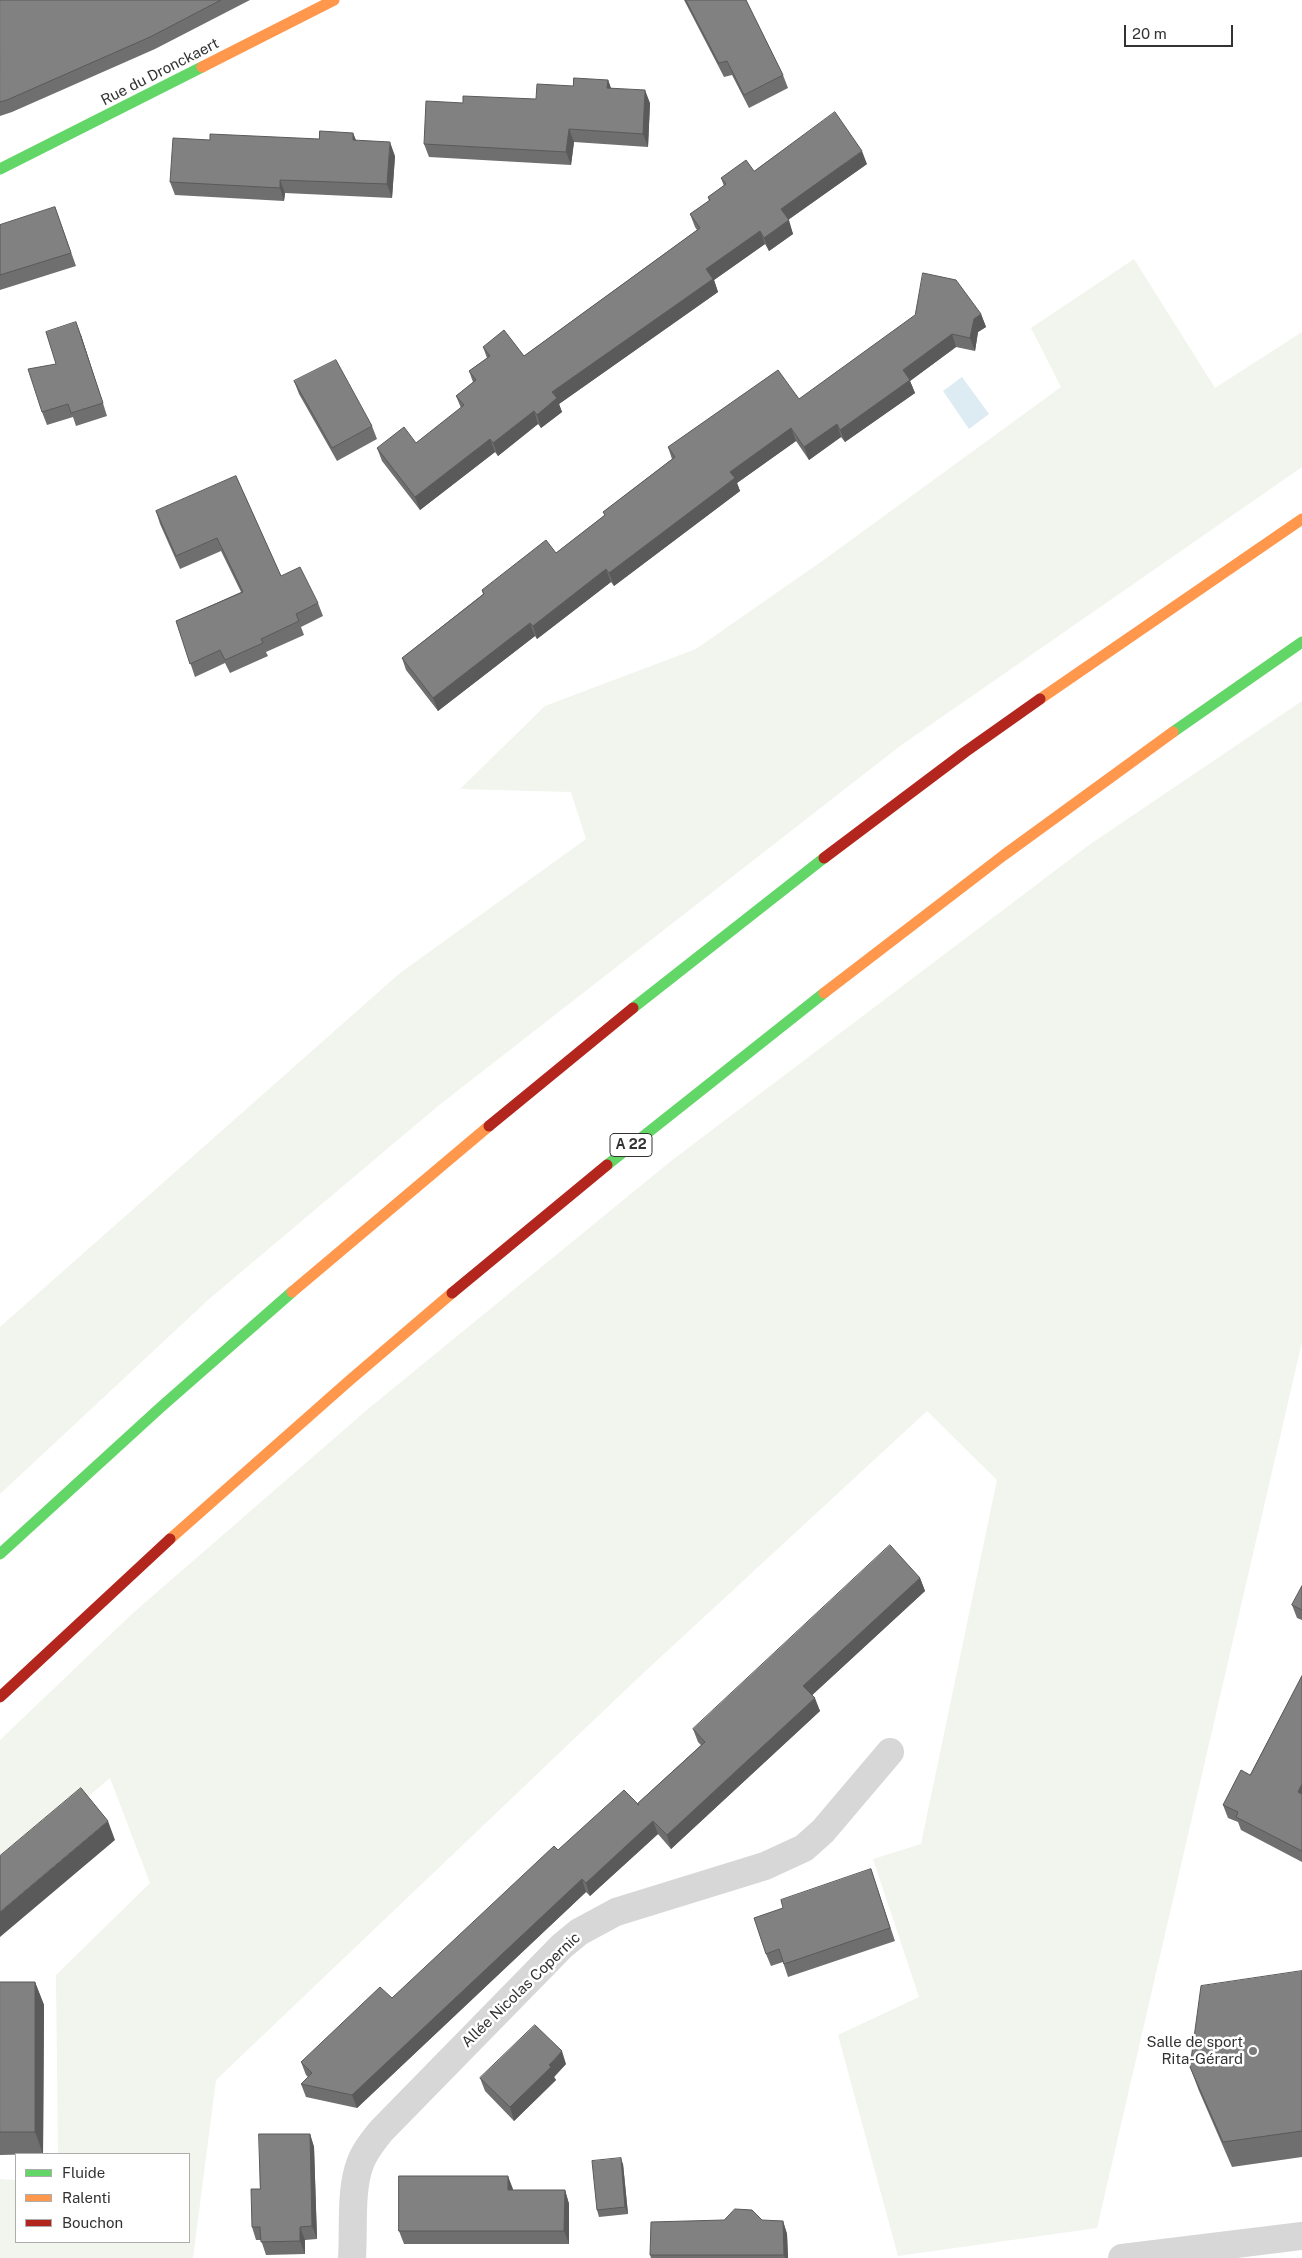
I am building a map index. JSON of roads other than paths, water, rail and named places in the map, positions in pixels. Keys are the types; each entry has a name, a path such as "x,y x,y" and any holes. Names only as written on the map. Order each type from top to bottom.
{"main road":[{"name":"Rue du Dronckaert","path":"0,169 334,0"},
{"path":"0,1554 133,1432 323,1265 474,1137 625,1014 805,873 961,756 1090,664 1302,519"},
{"name":"A 22","path":"0,1697 207,1505 289,1432 579,1187 822,993 975,875 1200,711 1302,642"}],"street":[{"name":"Allée Nicolas Copernic","path":"352,2258 356,2178 360,2163 370,2146 381,2131 562,1946 578,1932 616,1912 765,1866 804,1848 823,1832 890,1752"},
{"path":"1122,2258 1302,2236"}],"place":[{"name":"Salle de sport Rita-Gérard","path":"1253,2051"}]}
